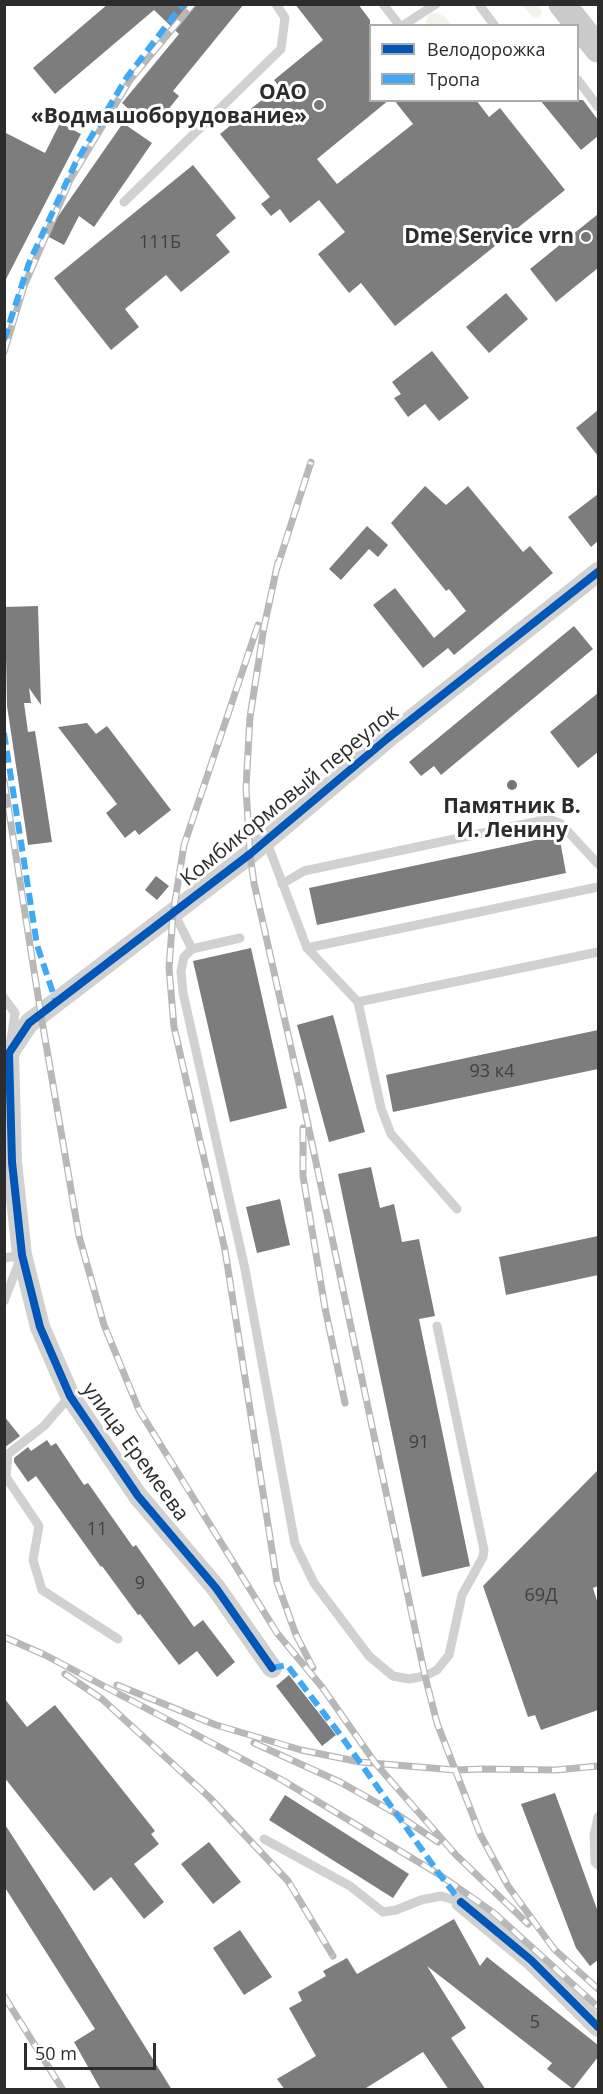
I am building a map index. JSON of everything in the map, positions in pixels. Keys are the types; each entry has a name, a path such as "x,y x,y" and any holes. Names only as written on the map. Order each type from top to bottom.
{"main road":[{"path":"562,4 576,24"},
{"path":"579,29 590,45"}],"street":[{"name":"Комбикормовый переулок","path":"7,1054 29,1023 174,913 388,738 598,572"},
{"name":"улица Еремеева","path":"7,1054 13,1256 40,1327 70,1396 138,1496 216,1588 272,1668"},
{"path":"461,1902 531,1960 598,2027"}],"lane":[{"path":"124,202 281,49 285,18 276,4"},
{"path":"383,4 399,24"},
{"path":"404,24 436,4"},
{"path":"481,4 480,6 494,24"},
{"path":"579,81 598,107"},
{"path":"282,884 303,871 551,820 560,823 598,864"},
{"path":"266,840 307,948 358,1002 381,1108 391,1134 457,1209"},
{"path":"307,948 598,887"},
{"path":"174,913 192,949"},
{"path":"240,938 192,949 184,957 181,971 183,993 245,1269 295,1544 314,1583 369,1656 393,1676 410,1678 425,1676 437,1670 449,1655 462,1595 483,1557 484,1550 437,1326"},
{"path":"358,1002 598,952"},
{"path":"4,998 15,1014 7,1054"},
{"path":"4,1301 13,1256"},
{"path":"70,1396 44,1426 8,1454 6,1477 39,1526 33,1560 42,1590 118,1639"},
{"path":"598,1817 594,1835 595,1862 598,1865"},
{"path":"264,1839 350,1886 383,1911 396,1910 421,1900 441,1896 461,1902"}],"shaded area":[{"path":"522,5 538,5 542,12 536,18"},
{"path":"437,13 445,17 450,24 426,24 429,14"}],"building":[{"path":"108,4 244,4 173,91 179,96 159,121 136,116 122,103 179,34 154,10 55,94 33,68"},
{"path":"295,4 358,4 370,20 369,102 387,102 317,159 337,184 413,124 396,102 478,102 489,117 500,108 565,190 395,326 361,283 349,293 318,254 345,232 319,200 290,223 280,209 271,216 261,204 270,197 220,134 279,86 274,80 323,40"},
{"path":"583,100 598,120 598,136 581,150 542,102 579,102"},
{"path":"60,123 81,134 4,283 4,132 45,153"},
{"path":"123,123 152,143 94,227 79,216 64,245 45,235"},
{"path":"193,165 236,218 216,235 230,252 181,292 166,275 125,309 139,327 111,350 54,278"},
{"path":"598,214 598,268 556,302 530,269"},
{"path":"506,293 528,319 489,353 466,327"},
{"path":"432,351 469,398 439,421 425,404 408,417 394,398 401,394 392,382"},
{"path":"598,410 598,456 576,428"},
{"path":"425,486 446,505 468,486 523,552 530,546 553,573 454,655 448,648 423,668 373,605 395,588 434,638 466,611 449,589 446,591 391,523"},
{"path":"598,494 598,541 591,547 568,517"},
{"path":"367,526 388,545 378,557 369,549 341,580 329,569"},
{"path":"38,606 41,705 29,688 31,703 24,703 28,732 35,731 52,842 28,845 7,706 5,607"},
{"path":"574,626 593,649 441,775 434,766 421,776 409,762"},
{"path":"598,693 598,752 578,768 550,732"},
{"path":"87,723 96,734 107,726 171,810 139,835 135,830 125,838 106,813 117,804 58,727"},
{"path":"559,835 566,873 317,925 309,888"},
{"path":"156,876 169,886 157,900 145,890"},
{"path":"251,948 287,1108 230,1122 193,961"},
{"path":"333,1015 365,1132 329,1142 297,1025"},
{"path":"598,1030 598,1069 393,1112 386,1075"},
{"path":"371,1167 380,1208 394,1204 402,1242 419,1239 435,1316 419,1319 470,1566 422,1577 338,1174"},
{"path":"280,1199 290,1245 257,1253 246,1207"},
{"path":"598,1236 598,1275 506,1295 499,1257"},
{"path":"4,1416 20,1436 4,1448"},
{"path":"47,1440 51,1446 56,1443 84,1485 88,1483 133,1547 136,1545 194,1627 203,1620 235,1662 217,1677 197,1651 179,1665 101,1567 36,1476 28,1482 14,1462 14,1458 28,1447 31,1451"},
{"path":"598,1470 598,1586 593,1588 598,1604 598,1710 541,1730 535,1715 528,1717 483,1586"},
{"path":"289,1675 336,1735 322,1746 276,1686"},
{"path":"4,1698 27,1727 55,1705 155,1831 151,1834 159,1844 134,1864 164,1902 144,1919 111,1877 94,1891 4,1777"},
{"path":"555,1793 598,1912 598,1960 590,1966 576,1948 521,1804"},
{"path":"285,1795 409,1874 393,1898 269,1820"},
{"path":"4,1823 172,2090 101,2090 74,2042 95,2029 4,1886"},
{"path":"209,1842 241,1882 213,1904 181,1864"},
{"path":"454,1919 480,1966 487,1957 598,2045 598,2057 573,2089 547,2069 552,2063 427,1966 466,2028 451,2038 486,2090 449,2090 423,2052 363,2090 285,2090 277,2079 316,2056 289,2008 302,2001 298,1992 326,1976 323,1971 347,1958 357,1974"},
{"path":"240,1930 272,1977 244,1995 213,1948"}],"railway":[{"path":"4,352 24,286 70,180 130,80 193,4"},
{"path":"276,571 311,462"},
{"path":"278,562 264,627 250,717 246,788 250,854 254,883 303,1101 425,1676 437,1723 480,1834 508,1886 554,1949 598,1989"},
{"path":"258,625 184,845 173,914 169,968 174,1027 225,1250 277,1582 296,1635 313,1668"},
{"path":"4,780 79,1236 104,1325 139,1410 277,1633 322,1687 376,1764 456,1855 528,1924"},
{"path":"303,1128 303,1176 325,1308 345,1403"},
{"path":"4,1637 45,1655 282,1780 440,1875 494,1913 598,2007"},
{"path":"65,1674 102,1699 209,1797 288,1881 333,1956"},
{"path":"117,1685 216,1725 301,1750 360,1762 455,1770 556,1770 598,1766"},
{"path":"254,1743 340,1782 395,1813 438,1842"},
{"path":"4,1996 63,2090"}],"marked path":[{"path":"4,340 29,263 75,164 127,77 183,4"},
{"path":"4,733 37,945 56,1002"},
{"path":"272,1668 287,1665 461,1902"}],"cycle path":[{"path":"272,1668 216,1588 138,1496 70,1396 40,1327 22,1255 12,1162 9,1053 29,1023 250,854 388,738 598,572"},
{"path":"461,1902 531,1960 598,2027"}],"place":[{"name":"ОАО «Водмашоборудование»","path":"319,105"},
{"name":"Dme Service vrn","path":"586,237"},
{"name":"Памятник В. И. Ленину","path":"512,785"}]}
